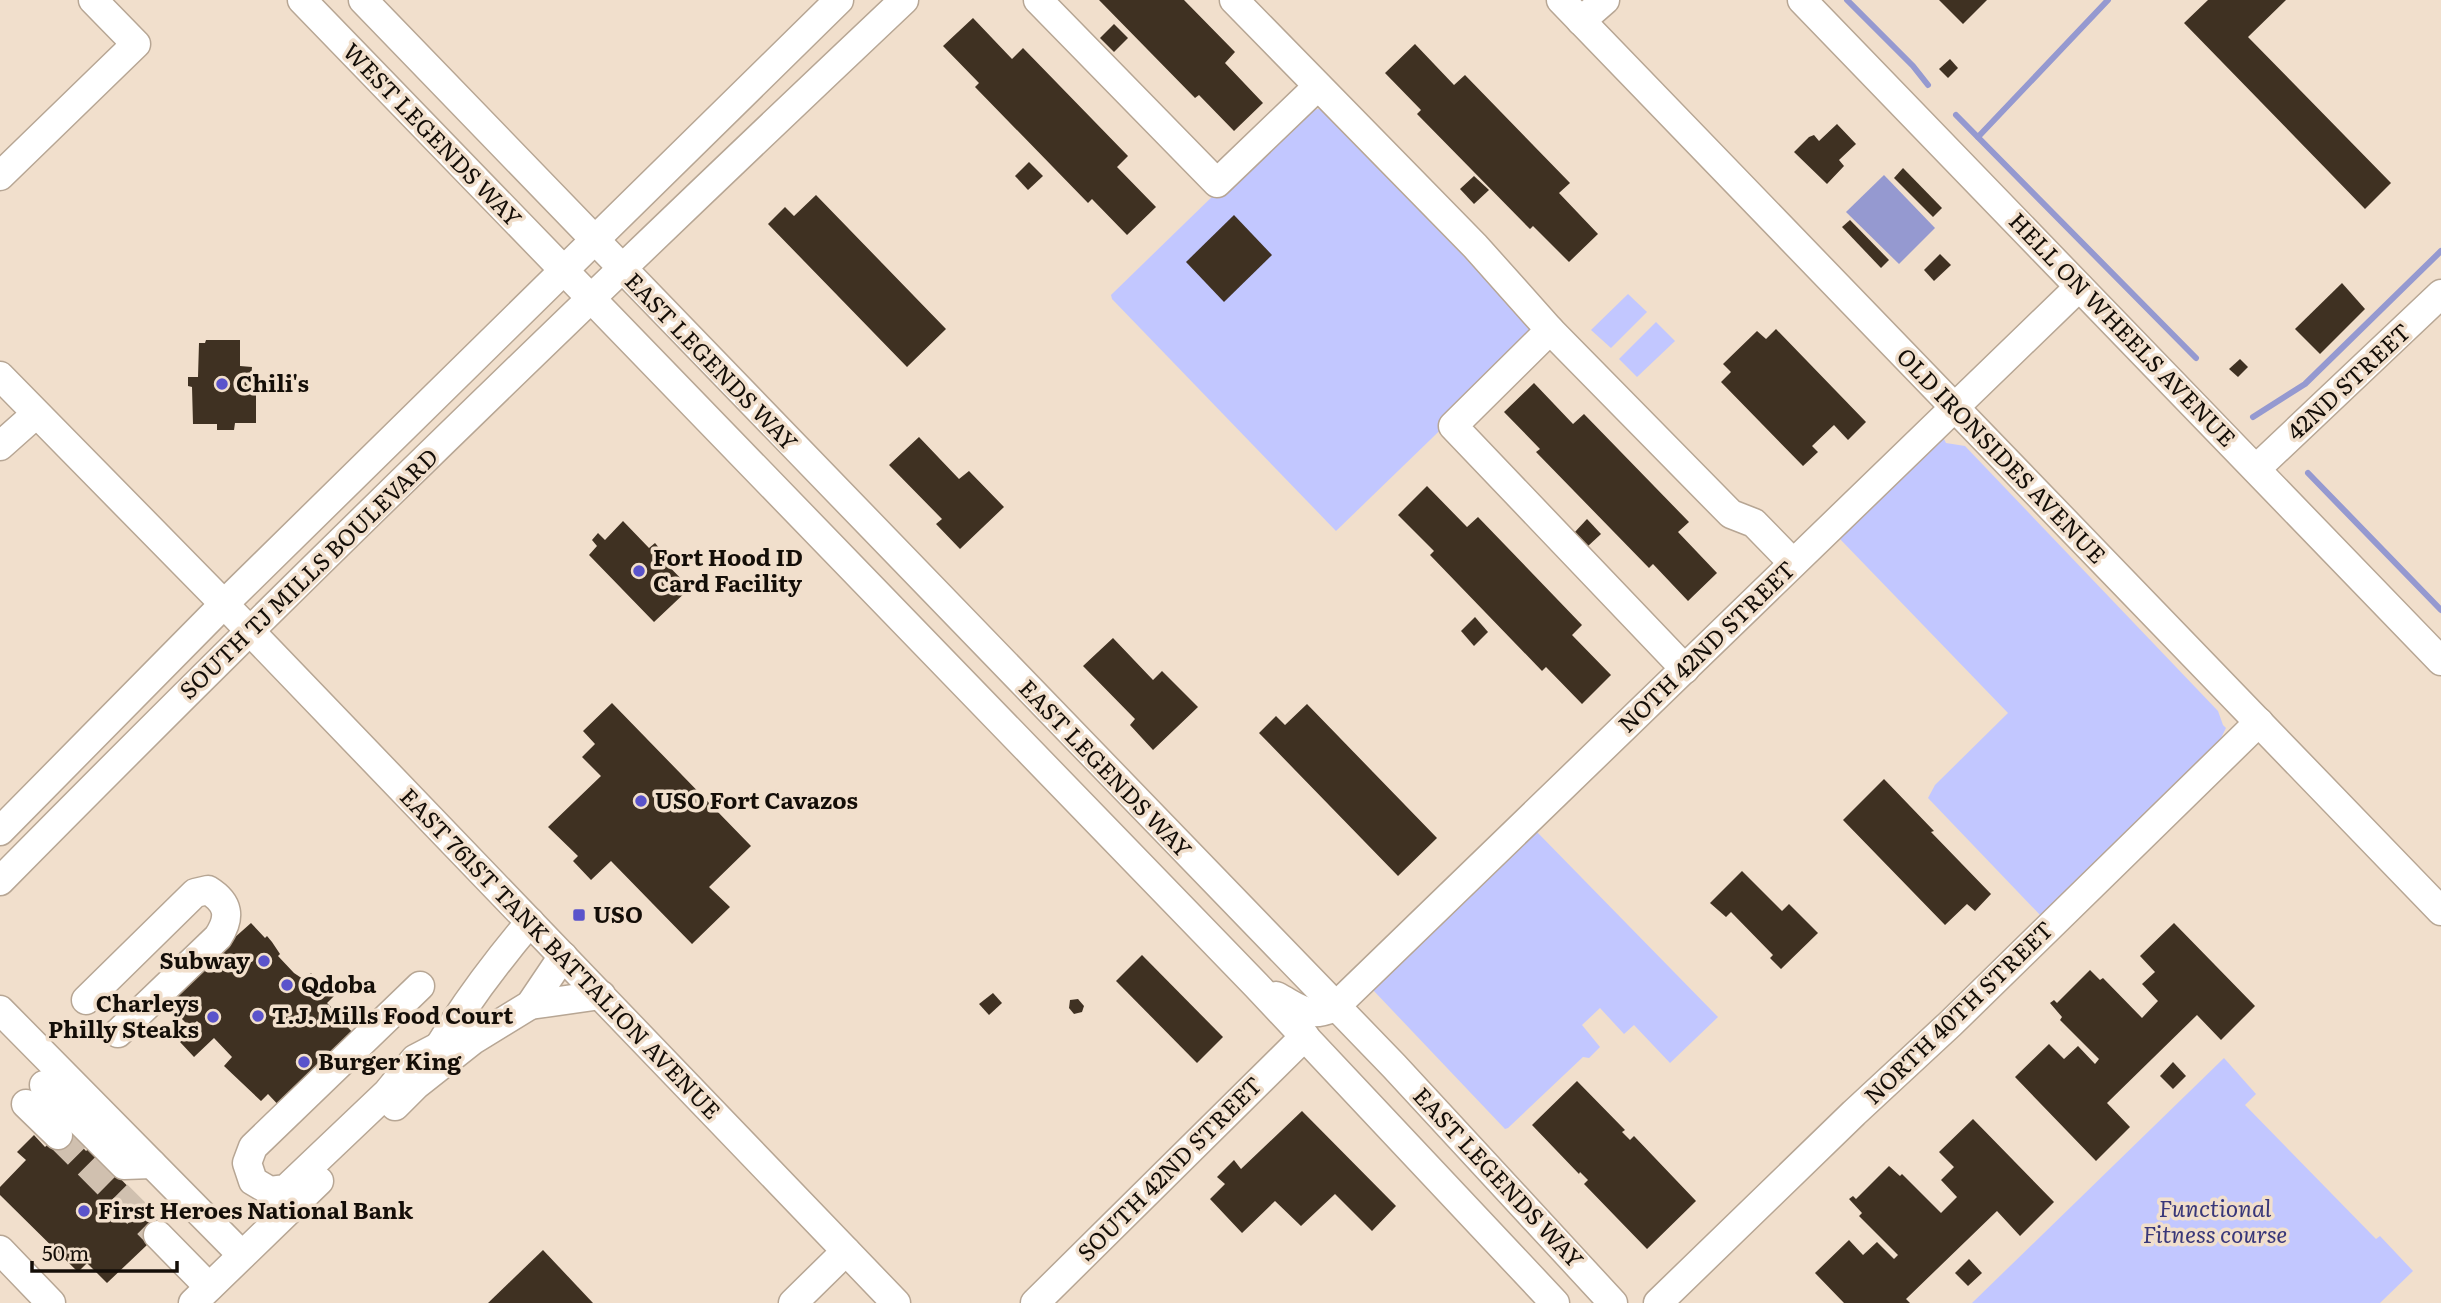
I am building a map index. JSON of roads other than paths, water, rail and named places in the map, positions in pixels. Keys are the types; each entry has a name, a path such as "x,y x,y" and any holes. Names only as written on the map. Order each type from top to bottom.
{"street":[{"path":"0,176 136,44 93,0"},
{"name":"WEST LEGENDS WAY","path":"302,0 562,270"},
{"name":"WEST LEGENDS WAY","path":"363,0 593,239"},
{"name":"SOUTH TJ MILLS BOULEVARD","path":"0,831 224,604 839,0"},
{"path":"1038,0 1217,183 1317,87"},
{"path":"1234,0 1475,246 1550,330 1731,514 1754,523 1793,563"},
{"name":"OLD IRONSIDES AVENUE","path":"1561,0 2441,911"},
{"path":"1581,21 1605,0"},
{"name":"HELL ON WHEELS AVENUE","path":"1802,0 2441,661"},
{"name":"SOUTH TJ MILLS BOULEVARD","path":"0,881 249,631 622,269 888,5"},
{"name":"EAST LEGENDS WAY","path":"593,239 1394,1066 1613,1303"},
{"name":"EAST LEGENDS WAY","path":"562,270 1256,985 1555,1303"},
{"name":"NOTH 42ND STREET","path":"1335,1007 2079,287"},
{"name":"42ND STREET","path":"2256,469 2441,294"},
{"path":"1550,330 1453,426 1685,669"},
{"name":"EAST 761ST TANK BATTALION AVENUE","path":"0,376 224,604 896,1303"},
{"path":"0,446 36,414"},
{"name":"NORTH 40TH STREET","path":"1658,1303 2259,722"},
{"path":"86,1000 195,893 208,890 221,898 226,909 225,926 218,937 118,1033"},
{"path":"416,1086 454,1020 530,922"},
{"path":"530,1005 563,956"},
{"path":"1256,985 1307,1012 1320,1014 1335,1007"},
{"path":"420,986 253,1147 247,1163 253,1181 270,1191 286,1189 387,1093 415,1059 438,1047"},
{"path":"158,1235 201,1295 416,1086 473,1040 530,1005 601,995"},
{"path":"0,1010 242,1255"},
{"path":"1305,1036 1323,1033 1340,1037 1394,1066"},
{"name":"SOUTH 42ND STREET","path":"1035,1303 1305,1036"},
{"path":"58,1135 35,1094 124,1165 152,1164"},
{"path":"0,1250 51,1303"},
{"path":"793,1303 846,1251"}],"waterway":[{"path":"1847,0 1913,66 1928,85"},
{"path":"1978,137 2108,0"},
{"path":"1956,115 2196,358"},
{"path":"2253,417 2305,384 2441,251"},
{"path":"2308,473 2441,610"}],"tunnel":[{"path":"58,1135 158,1235"}],"place":[{"name":"Chili's","path":"222,384"},
{"name":"Fort Hood ID Card Facility","path":"639,571"},
{"name":"USO Fort Cavazos","path":"641,801"},
{"name":"USO","path":"579,915"},
{"name":"Subway","path":"264,961"},
{"name":"Qdoba","path":"287,985"},
{"name":"T.J. Mills Food Court","path":"258,1016"},
{"name":"Charleys Philly Steaks","path":"213,1017"},
{"name":"Burger King","path":"304,1062"},
{"name":"First Heroes National Bank","path":"84,1211"}],"park label":[{"name":"Functional Fitness course","path":"2215,1222"}]}
